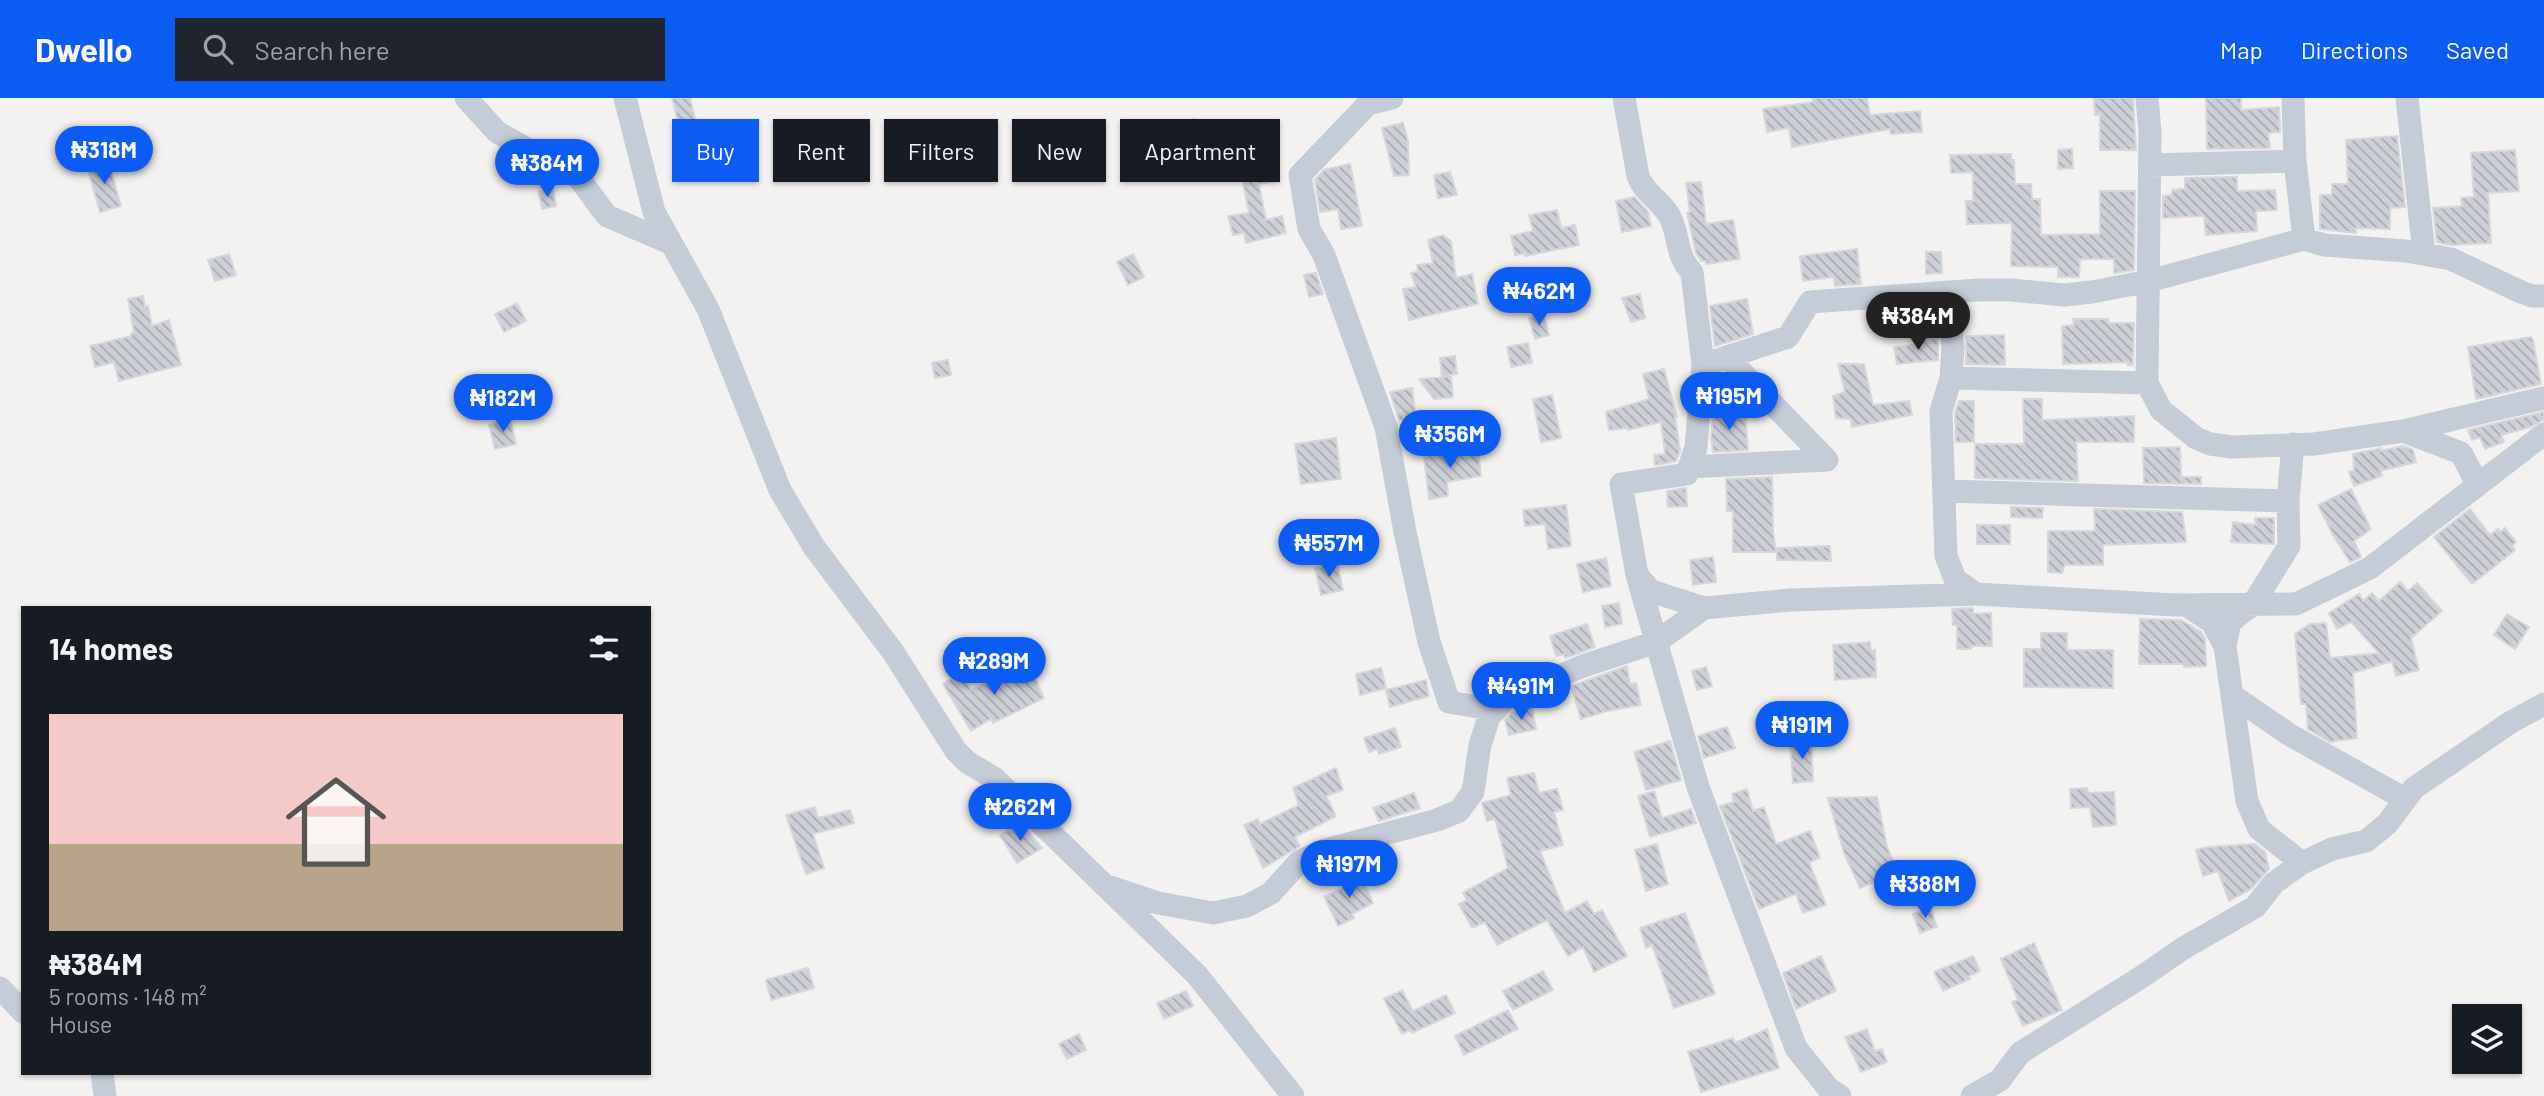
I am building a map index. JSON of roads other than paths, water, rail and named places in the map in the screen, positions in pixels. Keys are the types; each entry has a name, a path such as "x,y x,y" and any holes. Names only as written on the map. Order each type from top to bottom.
{"street":[{"path":"466,98 497,132 559,167 575,173 607,216 670,243"},
{"path":"625,98 654,212 708,309 780,490 814,547 893,652 956,751 994,778 1197,975 1293,1096"},
{"path":"1392,98 1368,104 1300,175 1309,229 1324,255 1386,427 1429,642 1449,702 1496,710"},
{"path":"1624,98 1638,176 1642,186 1671,218 1680,254 1684,264 1692,272 1703,365 1696,447 1687,474 1622,484 1637,575 1698,787 1796,1048 1828,1088 1840,1096"},
{"path":"2147,98 2150,166 2147,383 2161,410 2196,438 2210,444 2232,447 2314,444 2403,431 2544,398"},
{"path":"2293,98 2295,160 2304,239"},
{"path":"2407,98 2424,254"},
{"path":"2150,166 2295,160"},
{"path":"1703,365 1788,337 1810,302 2011,290 2064,295 2149,281 2304,239 2324,245 2451,259 2521,292 2544,296"},
{"path":"1947,293 1954,348 1951,378 1941,411 1946,556 1955,579 1976,594"},
{"path":"1689,467 1827,460 1727,357"},
{"path":"1951,378 2147,383"},
{"path":"2403,431 2461,453 2477,485"},
{"path":"1637,575 1651,591 1704,608 1790,600 1976,594 2186,605 2296,604 2370,568 2544,434"},
{"path":"2225,646 2230,622 2253,604 2289,545 2288,501 2293,444"},
{"path":"1944,491 2288,501"},
{"path":"2186,605 2212,622 2225,646 2247,801 2259,829 2302,863"},
{"path":"1103,885 1158,903 1213,913 1247,906 1271,893 1300,861 1325,850 1437,820 1459,811 1473,792 1480,745 1489,717 1506,698 1583,666 1656,642 1704,608"},
{"path":"2233,696 2290,735 2405,799"},
{"path":"1972,1096 2000,1080 2020,1053 2182,949 2255,907 2274,883 2302,863 2332,849 2366,841 2386,824 2414,788 2511,722 2544,704"},
{"path":"0,988 21,1010"},
{"path":"102,1075 105,1096"}]}
